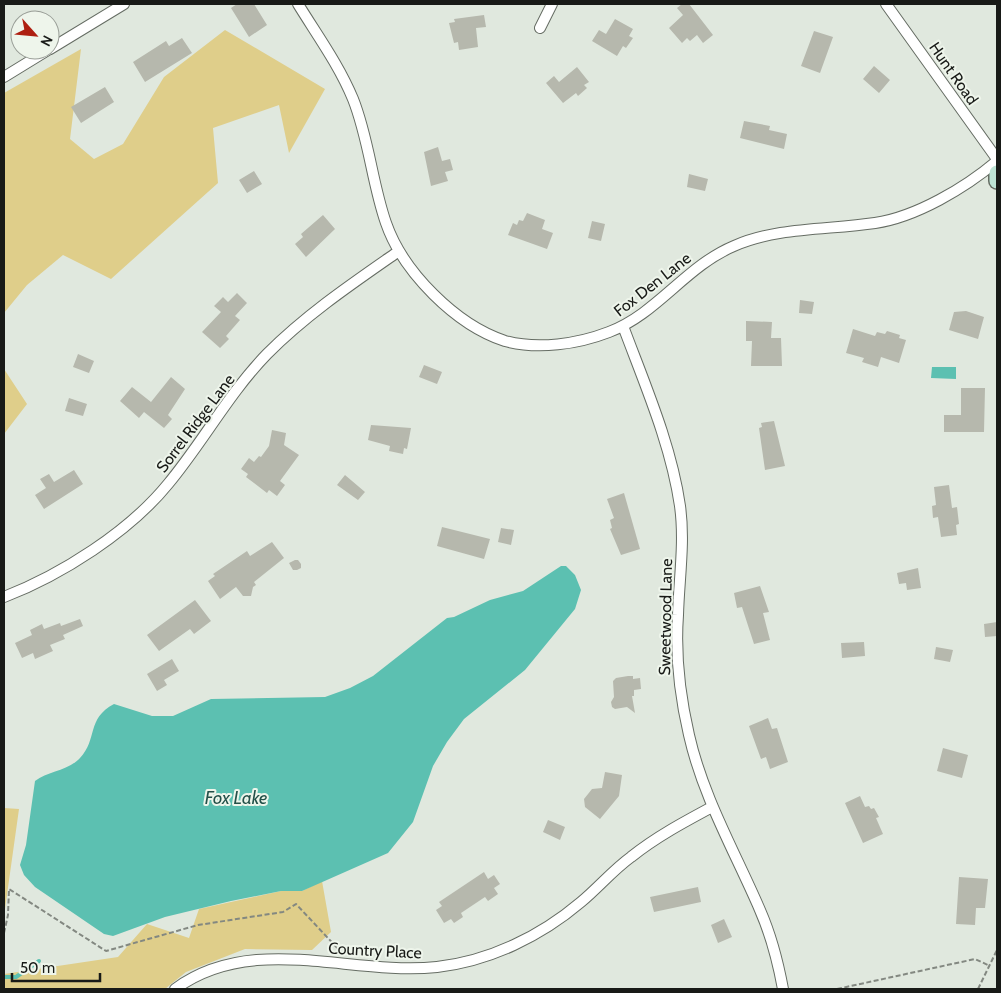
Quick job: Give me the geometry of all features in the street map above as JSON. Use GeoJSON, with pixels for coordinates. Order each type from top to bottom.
{"type":"FeatureCollection","features":[{"type":"Feature","properties":{"kind":"main road"},"geometry":{"type":"LineString","coordinates":[[997,173],[997,182]]}},
{"type":"Feature","properties":{"kind":"street"},"geometry":{"type":"LineString","coordinates":[[60,43],[124,4]]}},
{"type":"Feature","properties":{"kind":"street","name":"Fox Den Lane"},"geometry":{"type":"LineString","coordinates":[[298,4],[335,63],[352,97],[360,117],[386,223],[399,251],[411,269],[447,306],[466,320],[507,341],[528,345],[572,342],[623,326],[638,317],[700,265],[734,245],[780,234],[889,220],[943,198],[968,183],[997,160]]}},
{"type":"Feature","properties":{"kind":"street"},"geometry":{"type":"LineString","coordinates":[[540,28],[552,4]]}},
{"type":"Feature","properties":{"kind":"street","name":"Hunt Road"},"geometry":{"type":"LineString","coordinates":[[886,4],[997,160]]}},
{"type":"Feature","properties":{"kind":"street"},"geometry":{"type":"LineString","coordinates":[[4,77],[32,60]]}},
{"type":"Feature","properties":{"kind":"street","name":"Sorrel Ridge Lane"},"geometry":{"type":"LineString","coordinates":[[4,597],[51,575],[79,558],[119,530],[143,509],[167,486],[235,392],[268,354],[332,298],[399,251]]}},
{"type":"Feature","properties":{"kind":"street","name":"Sweetwood Lane"},"geometry":{"type":"LineString","coordinates":[[623,326],[661,427],[678,497],[682,535],[678,617],[679,684],[691,743],[712,807],[760,910],[771,939],[783,989]]}},
{"type":"Feature","properties":{"kind":"street","name":"Country Place"},"geometry":{"type":"LineString","coordinates":[[175,989],[206,971],[248,960],[292,959],[354,966],[412,969],[440,967],[493,954],[518,943],[566,914],[646,846],[678,824],[712,807]]}},
{"type":"Feature","properties":{"kind":"path"},"geometry":{"type":"LineString","coordinates":[[4,933],[8,915],[9,889],[106,951],[198,925],[283,912],[296,904],[354,966]]}},
{"type":"Feature","properties":{"kind":"path"},"geometry":{"type":"LineString","coordinates":[[978,989],[997,950]]}},
{"type":"Feature","properties":{"kind":"path"},"geometry":{"type":"LineString","coordinates":[[836,989],[975,959],[990,966]]}},
{"type":"Feature","properties":{"kind":"shaded area"},"geometry":{"type":"Polygon","coordinates":[[[225,30],[325,89],[289,153],[279,105],[213,128],[218,183],[111,279],[63,255],[27,285],[4,313],[4,93],[81,49],[70,139],[94,159],[123,144],[164,77],[225,30]]]}},
{"type":"Feature","properties":{"kind":"shaded area"},"geometry":{"type":"Polygon","coordinates":[[[4,369],[27,404],[4,434],[4,369]]]}},
{"type":"Feature","properties":{"kind":"shaded area"},"geometry":{"type":"Polygon","coordinates":[[[4,808],[19,809],[4,916],[4,808]]]}},
{"type":"Feature","properties":{"kind":"shaded area"},"geometry":{"type":"Polygon","coordinates":[[[322,881],[331,932],[312,950],[245,949],[186,972],[165,989],[4,989],[4,974],[118,957],[147,924],[189,938],[199,909],[281,891],[302,891],[322,881]]]}},
{"type":"Feature","properties":{"kind":"water"},"geometry":{"type":"Polygon","coordinates":[[[932,367],[956,367],[956,379],[931,378],[932,367]]]}},
{"type":"Feature","properties":{"kind":"water","name":"Fox Lake"},"geometry":{"type":"Polygon","coordinates":[[[561,566],[566,566],[575,575],[581,590],[575,609],[525,670],[464,719],[447,742],[433,766],[413,822],[388,853],[302,891],[281,891],[231,901],[165,917],[113,936],[104,934],[35,887],[24,875],[20,865],[26,845],[35,781],[70,766],[80,758],[89,744],[99,716],[114,704],[152,716],[173,716],[211,699],[325,697],[350,688],[373,676],[447,618],[454,617],[490,600],[523,591],[561,566]]]}},
{"type":"Feature","properties":{"kind":"building"},"geometry":{"type":"Polygon","coordinates":[[[237,4],[254,4],[267,25],[249,37],[231,8],[237,4]]]}},
{"type":"Feature","properties":{"kind":"building"},"geometry":{"type":"Polygon","coordinates":[[[682,4],[689,4],[713,35],[703,43],[697,35],[690,41],[687,38],[682,43],[669,28],[683,15],[677,8],[682,4]]]}},
{"type":"Feature","properties":{"kind":"building"},"geometry":{"type":"Polygon","coordinates":[[[484,15],[486,27],[476,28],[478,47],[459,50],[458,42],[454,43],[449,23],[455,22],[454,19],[484,15]]]}},
{"type":"Feature","properties":{"kind":"building"},"geometry":{"type":"Polygon","coordinates":[[[615,19],[633,29],[629,36],[633,38],[626,48],[623,46],[617,56],[592,41],[599,30],[606,34],[615,19]]]}},
{"type":"Feature","properties":{"kind":"building"},"geometry":{"type":"Polygon","coordinates":[[[814,31],[833,37],[820,73],[801,66],[814,31]]]}},
{"type":"Feature","properties":{"kind":"building"},"geometry":{"type":"Polygon","coordinates":[[[182,38],[192,53],[145,82],[133,62],[166,41],[169,46],[182,38]]]}},
{"type":"Feature","properties":{"kind":"building"},"geometry":{"type":"Polygon","coordinates":[[[874,66],[890,80],[879,93],[863,79],[874,66]]]}},
{"type":"Feature","properties":{"kind":"building"},"geometry":{"type":"Polygon","coordinates":[[[577,67],[589,82],[584,85],[587,88],[578,96],[576,93],[563,103],[546,83],[554,76],[559,82],[577,67]]]}},
{"type":"Feature","properties":{"kind":"building"},"geometry":{"type":"Polygon","coordinates":[[[105,87],[114,102],[81,123],[71,107],[105,87]]]}},
{"type":"Feature","properties":{"kind":"building"},"geometry":{"type":"Polygon","coordinates":[[[744,121],[770,126],[769,130],[787,134],[784,149],[740,138],[744,121]]]}},
{"type":"Feature","properties":{"kind":"building"},"geometry":{"type":"Polygon","coordinates":[[[438,147],[442,161],[450,159],[453,170],[445,172],[448,181],[431,186],[424,152],[438,147]]]}},
{"type":"Feature","properties":{"kind":"building"},"geometry":{"type":"Polygon","coordinates":[[[254,171],[262,184],[247,193],[239,180],[254,171]]]}},
{"type":"Feature","properties":{"kind":"building"},"geometry":{"type":"Polygon","coordinates":[[[689,174],[708,179],[705,191],[687,187],[689,174]]]}},
{"type":"Feature","properties":{"kind":"building"},"geometry":{"type":"Polygon","coordinates":[[[527,213],[545,220],[542,229],[553,233],[547,249],[508,235],[513,223],[517,225],[519,220],[523,221],[527,213]]]}},
{"type":"Feature","properties":{"kind":"building"},"geometry":{"type":"Polygon","coordinates":[[[323,215],[335,229],[306,257],[295,244],[303,237],[301,234],[323,215]]]}},
{"type":"Feature","properties":{"kind":"building"},"geometry":{"type":"Polygon","coordinates":[[[592,221],[605,224],[601,241],[588,238],[592,221]]]}},
{"type":"Feature","properties":{"kind":"building"},"geometry":{"type":"Polygon","coordinates":[[[237,293],[247,303],[235,316],[240,320],[226,336],[229,339],[220,348],[202,332],[221,312],[214,306],[223,297],[228,302],[237,293]]]}},
{"type":"Feature","properties":{"kind":"building"},"geometry":{"type":"Polygon","coordinates":[[[800,300],[814,302],[812,314],[799,313],[800,300]]]}},
{"type":"Feature","properties":{"kind":"building"},"geometry":{"type":"Polygon","coordinates":[[[966,311],[984,317],[978,339],[949,330],[954,312],[966,311]]]}},
{"type":"Feature","properties":{"kind":"building"},"geometry":{"type":"Polygon","coordinates":[[[746,321],[772,322],[771,338],[781,338],[782,366],[751,366],[752,341],[746,341],[746,321]]]}},
{"type":"Feature","properties":{"kind":"building"},"geometry":{"type":"Polygon","coordinates":[[[853,329],[875,336],[877,332],[885,334],[887,331],[900,335],[899,338],[906,340],[899,363],[881,357],[878,367],[862,362],[864,358],[846,353],[853,329]]]}},
{"type":"Feature","properties":{"kind":"building"},"geometry":{"type":"Polygon","coordinates":[[[78,354],[94,361],[89,373],[73,367],[78,354]]]}},
{"type":"Feature","properties":{"kind":"building"},"geometry":{"type":"Polygon","coordinates":[[[424,365],[442,372],[437,384],[419,377],[424,365]]]}},
{"type":"Feature","properties":{"kind":"building"},"geometry":{"type":"Polygon","coordinates":[[[171,377],[185,389],[168,415],[172,419],[164,428],[144,412],[139,418],[120,401],[132,387],[151,402],[171,377]]]}},
{"type":"Feature","properties":{"kind":"building"},"geometry":{"type":"Polygon","coordinates":[[[961,388],[985,388],[984,432],[944,432],[944,415],[961,415],[961,388]]]}},
{"type":"Feature","properties":{"kind":"building"},"geometry":{"type":"Polygon","coordinates":[[[69,398],[87,404],[83,416],[65,411],[69,398]]]}},
{"type":"Feature","properties":{"kind":"building"},"geometry":{"type":"Polygon","coordinates":[[[774,421],[785,466],[765,470],[759,428],[762,427],[761,423],[774,421]]]}},
{"type":"Feature","properties":{"kind":"building"},"geometry":{"type":"Polygon","coordinates":[[[371,425],[411,428],[407,449],[404,448],[403,454],[389,451],[390,446],[368,440],[371,425]]]}},
{"type":"Feature","properties":{"kind":"building"},"geometry":{"type":"Polygon","coordinates":[[[272,430],[286,433],[284,445],[299,455],[280,481],[285,485],[277,496],[269,490],[267,493],[246,477],[248,474],[241,469],[249,458],[254,462],[259,456],[261,457],[269,446],[272,430]]]}},
{"type":"Feature","properties":{"kind":"building"},"geometry":{"type":"Polygon","coordinates":[[[74,470],[83,484],[44,509],[35,495],[46,488],[40,479],[49,474],[54,482],[74,470]]]}},
{"type":"Feature","properties":{"kind":"building"},"geometry":{"type":"Polygon","coordinates":[[[345,475],[365,492],[358,500],[337,485],[345,475]]]}},
{"type":"Feature","properties":{"kind":"building"},"geometry":{"type":"Polygon","coordinates":[[[949,485],[952,508],[957,507],[959,524],[956,525],[957,535],[941,537],[938,517],[933,518],[932,506],[936,505],[934,487],[949,485]]]}},
{"type":"Feature","properties":{"kind":"building"},"geometry":{"type":"Polygon","coordinates":[[[624,493],[640,549],[621,555],[610,529],[612,528],[610,520],[614,518],[607,499],[624,493]]]}},
{"type":"Feature","properties":{"kind":"building"},"geometry":{"type":"Polygon","coordinates":[[[442,527],[490,539],[484,559],[437,546],[442,527]]]}},
{"type":"Feature","properties":{"kind":"building"},"geometry":{"type":"Polygon","coordinates":[[[501,528],[514,530],[511,545],[498,542],[501,528]]]}},
{"type":"Feature","properties":{"kind":"building"},"geometry":{"type":"Polygon","coordinates":[[[272,542],[284,558],[254,582],[256,585],[253,587],[251,596],[243,596],[236,587],[220,599],[208,581],[215,576],[213,574],[247,551],[250,556],[272,542]]]}},
{"type":"Feature","properties":{"kind":"building"},"geometry":{"type":"Polygon","coordinates":[[[298,560],[301,564],[301,568],[293,570],[289,563],[298,560]]]}},
{"type":"Feature","properties":{"kind":"building"},"geometry":{"type":"Polygon","coordinates":[[[918,568],[921,588],[907,590],[906,583],[899,584],[897,573],[918,568]]]}},
{"type":"Feature","properties":{"kind":"building"},"geometry":{"type":"Polygon","coordinates":[[[760,586],[769,612],[763,613],[770,640],[754,644],[742,607],[737,608],[734,593],[760,586]]]}},
{"type":"Feature","properties":{"kind":"building"},"geometry":{"type":"Polygon","coordinates":[[[195,600],[211,621],[194,634],[190,629],[159,651],[147,635],[195,600]]]}},
{"type":"Feature","properties":{"kind":"building"},"geometry":{"type":"Polygon","coordinates":[[[80,619],[83,626],[63,635],[65,639],[50,645],[53,651],[35,659],[33,653],[22,658],[15,643],[32,635],[30,630],[42,624],[44,629],[60,623],[61,626],[80,619]]]}},
{"type":"Feature","properties":{"kind":"building"},"geometry":{"type":"Polygon","coordinates":[[[997,622],[997,636],[985,637],[984,624],[997,622]]]}},
{"type":"Feature","properties":{"kind":"building"},"geometry":{"type":"Polygon","coordinates":[[[864,642],[865,656],[842,658],[841,643],[864,642]]]}},
{"type":"Feature","properties":{"kind":"building"},"geometry":{"type":"Polygon","coordinates":[[[936,647],[953,650],[950,662],[934,659],[936,647]]]}},
{"type":"Feature","properties":{"kind":"building"},"geometry":{"type":"Polygon","coordinates":[[[172,659],[179,671],[164,680],[167,685],[157,691],[147,674],[172,659]]]}},
{"type":"Feature","properties":{"kind":"building"},"geometry":{"type":"Polygon","coordinates":[[[633,676],[633,679],[640,678],[641,689],[634,690],[634,696],[632,696],[635,713],[627,707],[615,709],[612,707],[611,702],[614,697],[613,681],[616,678],[633,676]]]}},
{"type":"Feature","properties":{"kind":"building"},"geometry":{"type":"Polygon","coordinates":[[[768,718],[772,729],[777,728],[788,762],[770,769],[766,757],[761,759],[749,726],[768,718]]]}},
{"type":"Feature","properties":{"kind":"building"},"geometry":{"type":"Polygon","coordinates":[[[943,748],[968,755],[962,778],[937,771],[943,748]]]}},
{"type":"Feature","properties":{"kind":"building"},"geometry":{"type":"Polygon","coordinates":[[[605,772],[622,775],[619,796],[600,819],[585,807],[584,799],[592,789],[602,788],[605,772]]]}},
{"type":"Feature","properties":{"kind":"building"},"geometry":{"type":"Polygon","coordinates":[[[860,796],[865,807],[874,808],[879,817],[876,818],[883,834],[863,843],[845,803],[860,796]]]}},
{"type":"Feature","properties":{"kind":"building"},"geometry":{"type":"Polygon","coordinates":[[[548,820],[565,827],[560,840],[543,832],[548,820]]]}},
{"type":"Feature","properties":{"kind":"building"},"geometry":{"type":"Polygon","coordinates":[[[484,872],[488,879],[494,875],[500,884],[494,888],[498,894],[488,901],[485,897],[461,913],[463,917],[454,923],[451,919],[444,923],[436,910],[442,906],[439,902],[484,872]]]}},
{"type":"Feature","properties":{"kind":"building"},"geometry":{"type":"Polygon","coordinates":[[[959,877],[988,879],[985,908],[976,908],[975,925],[956,924],[959,877]]]}},
{"type":"Feature","properties":{"kind":"building"},"geometry":{"type":"Polygon","coordinates":[[[698,887],[701,902],[654,912],[650,897],[698,887]]]}},
{"type":"Feature","properties":{"kind":"building"},"geometry":{"type":"Polygon","coordinates":[[[724,919],[732,937],[718,943],[711,925],[724,919]]]}},
{"type":"Feature","properties":{"kind":"waterway"},"geometry":{"type":"LineString","coordinates":[[4,977],[16,977],[39,961]]}}]}
